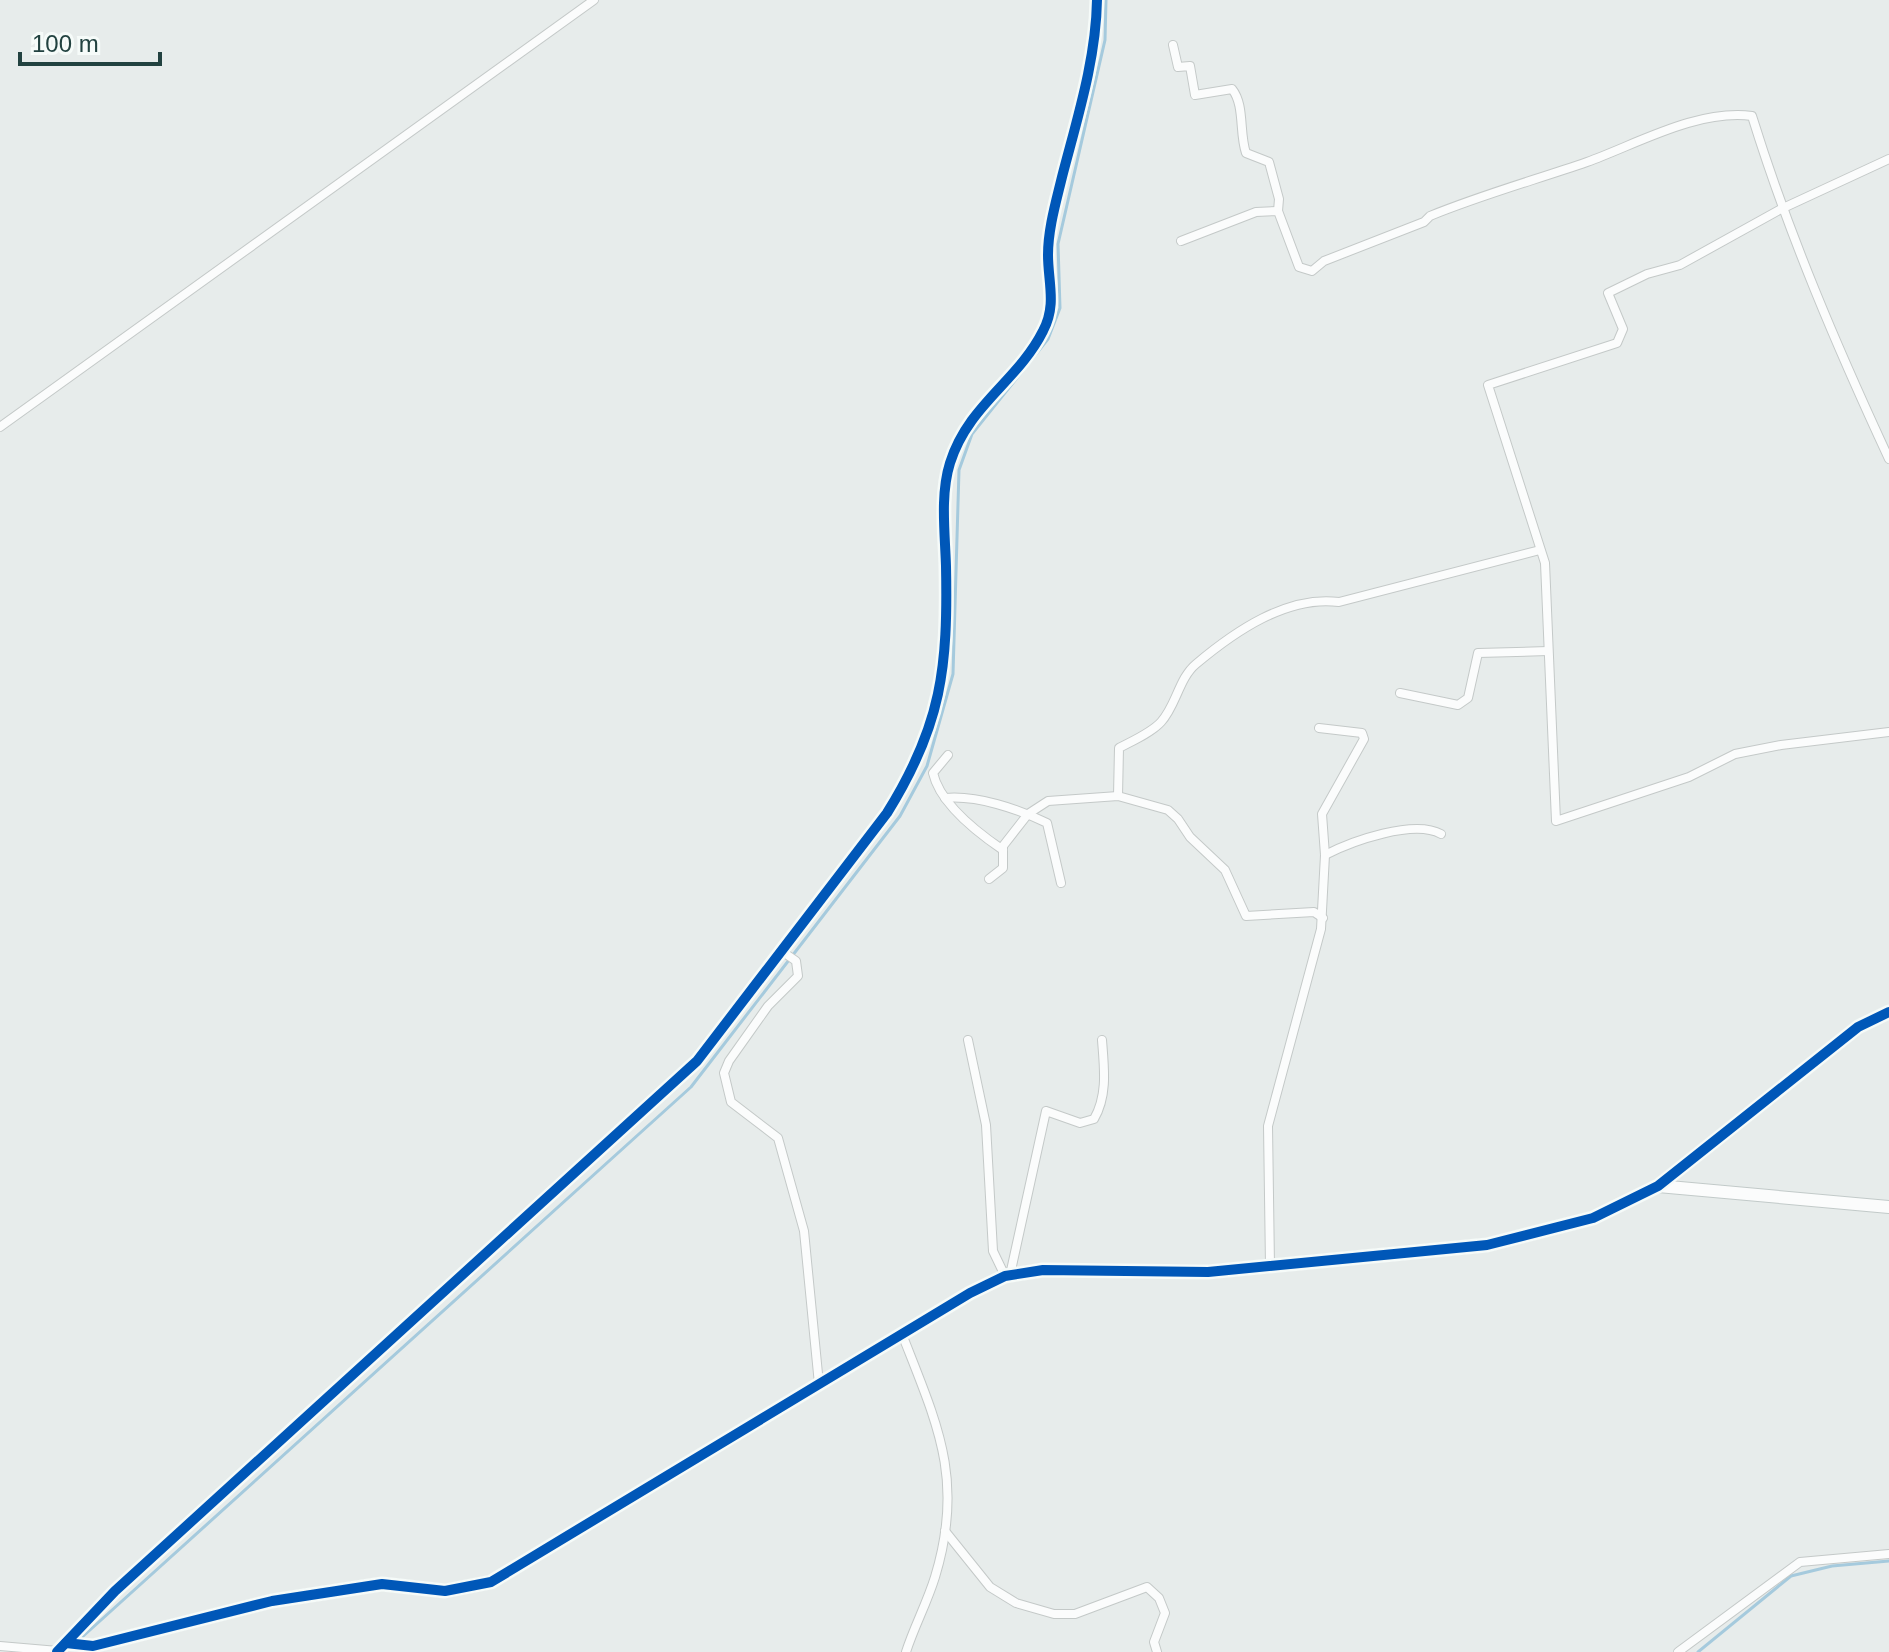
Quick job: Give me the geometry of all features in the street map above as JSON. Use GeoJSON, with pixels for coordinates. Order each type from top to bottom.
{"type":"FeatureCollection","features":[{"type":"Feature","properties":{"kind":"street"},"geometry":{"type":"LineString","coordinates":[[0,427],[594,0]]}},
{"type":"Feature","properties":{"kind":"street"},"geometry":{"type":"LineString","coordinates":[[60,1649],[115,1591],[697,1061],[785,953],[887,813],[909,777],[928,735],[941,691],[948,640],[944,503],[948,466],[974,413],[1035,345],[1051,313],[1053,287],[1048,255],[1052,218],[1096,39],[1097,0]]}},
{"type":"Feature","properties":{"kind":"street"},"geometry":{"type":"LineString","coordinates":[[1173,45],[1178,67],[1190,66],[1195,95],[1232,89],[1239,98],[1239,132],[1246,153],[1269,162],[1279,199],[1278,211],[1299,267],[1312,271],[1324,261],[1457,205],[1622,146],[1691,124],[1737,114],[1752,116],[1781,209],[1826,322],[1889,459]]}},
{"type":"Feature","properties":{"kind":"street"},"geometry":{"type":"LineString","coordinates":[[1889,159],[1781,209],[1680,265],[1647,274],[1608,293],[1623,329],[1617,343],[1488,385],[1545,563],[1556,821],[1689,777],[1735,754],[1781,745],[1889,732]]}},
{"type":"Feature","properties":{"kind":"street"},"geometry":{"type":"LineString","coordinates":[[1181,241],[1256,212],[1278,211]]}},
{"type":"Feature","properties":{"kind":"street"},"geometry":{"type":"LineString","coordinates":[[1118,796],[1119,748],[1161,723],[1194,665],[1236,633],[1266,616],[1319,600],[1339,602],[1540,550]]}},
{"type":"Feature","properties":{"kind":"street"},"geometry":{"type":"LineString","coordinates":[[1400,693],[1458,705],[1468,698],[1478,653],[1548,651]]}},
{"type":"Feature","properties":{"kind":"street"},"geometry":{"type":"LineString","coordinates":[[1270,1266],[1268,1126],[1323,918],[1325,855],[1322,814],[1364,739],[1362,733],[1319,728]]}},
{"type":"Feature","properties":{"kind":"street"},"geometry":{"type":"LineString","coordinates":[[948,755],[933,773],[936,786],[945,798],[1003,850]]}},
{"type":"Feature","properties":{"kind":"street"},"geometry":{"type":"LineString","coordinates":[[945,798],[960,796],[1028,814],[1047,823],[1061,883]]}},
{"type":"Feature","properties":{"kind":"street"},"geometry":{"type":"LineString","coordinates":[[989,879],[1003,868],[1003,850],[1028,814],[1048,801],[1118,796],[1168,810],[1178,819],[1190,837],[1225,870],[1246,916],[1314,912],[1323,918]]}},
{"type":"Feature","properties":{"kind":"street"},"geometry":{"type":"LineString","coordinates":[[1325,855],[1351,842],[1416,828],[1432,829],[1441,834]]}},
{"type":"Feature","properties":{"kind":"street"},"geometry":{"type":"LineString","coordinates":[[785,953],[796,961],[798,976],[768,1006],[729,1061],[724,1073],[731,1102],[778,1138],[804,1231],[819,1384]]}},
{"type":"Feature","properties":{"kind":"street"},"geometry":{"type":"LineString","coordinates":[[0,1646],[60,1649],[93,1646],[272,1601],[382,1584],[445,1591],[491,1582],[902,1334],[1008,1276],[1043,1270],[1208,1272],[1487,1245],[1593,1218],[1658,1186],[1858,1027],[1889,1012]]}},
{"type":"Feature","properties":{"kind":"street"},"geometry":{"type":"LineString","coordinates":[[968,1040],[986,1125],[993,1251],[1008,1276]]}},
{"type":"Feature","properties":{"kind":"street"},"geometry":{"type":"LineString","coordinates":[[1008,1276],[1046,1111],[1080,1123],[1094,1119],[1101,1107],[1104,1083],[1102,1040]]}},
{"type":"Feature","properties":{"kind":"street"},"geometry":{"type":"LineString","coordinates":[[1658,1186],[1889,1207]]}},
{"type":"Feature","properties":{"kind":"street"},"geometry":{"type":"LineString","coordinates":[[902,1334],[938,1424],[948,1463],[945,1531],[935,1578],[906,1652]]}},
{"type":"Feature","properties":{"kind":"street"},"geometry":{"type":"LineString","coordinates":[[945,1531],[990,1587],[1016,1603],[1054,1614],[1075,1614],[1147,1587],[1159,1598],[1165,1613],[1154,1642],[1157,1652]]}},
{"type":"Feature","properties":{"kind":"street"},"geometry":{"type":"LineString","coordinates":[[1678,1652],[1800,1562],[1889,1554]]}},
{"type":"Feature","properties":{"kind":"waterway"},"geometry":{"type":"LineString","coordinates":[[80,1639],[691,1087],[900,816],[927,766],[953,674],[959,470],[972,434],[1048,339],[1060,308],[1058,244],[1105,40],[1106,0]]}},
{"type":"Feature","properties":{"kind":"waterway"},"geometry":{"type":"LineString","coordinates":[[1698,1652],[1791,1576],[1832,1566],[1889,1561]]}},
{"type":"Feature","properties":{"kind":"cycle path"},"geometry":{"type":"LineString","coordinates":[[57,1652],[115,1591],[697,1061],[887,813],[920,751],[938,694],[945,635],[944,501],[950,463],[969,425],[1033,349],[1050,312],[1049,235],[1089,67],[1097,0]]}},
{"type":"Feature","properties":{"kind":"cycle path"},"geometry":{"type":"LineString","coordinates":[[66,1643],[93,1646],[272,1601],[382,1584],[445,1591],[491,1582],[970,1293],[1005,1276],[1043,1270],[1208,1272],[1487,1245],[1593,1218],[1658,1186],[1858,1027],[1889,1012]]}}]}
